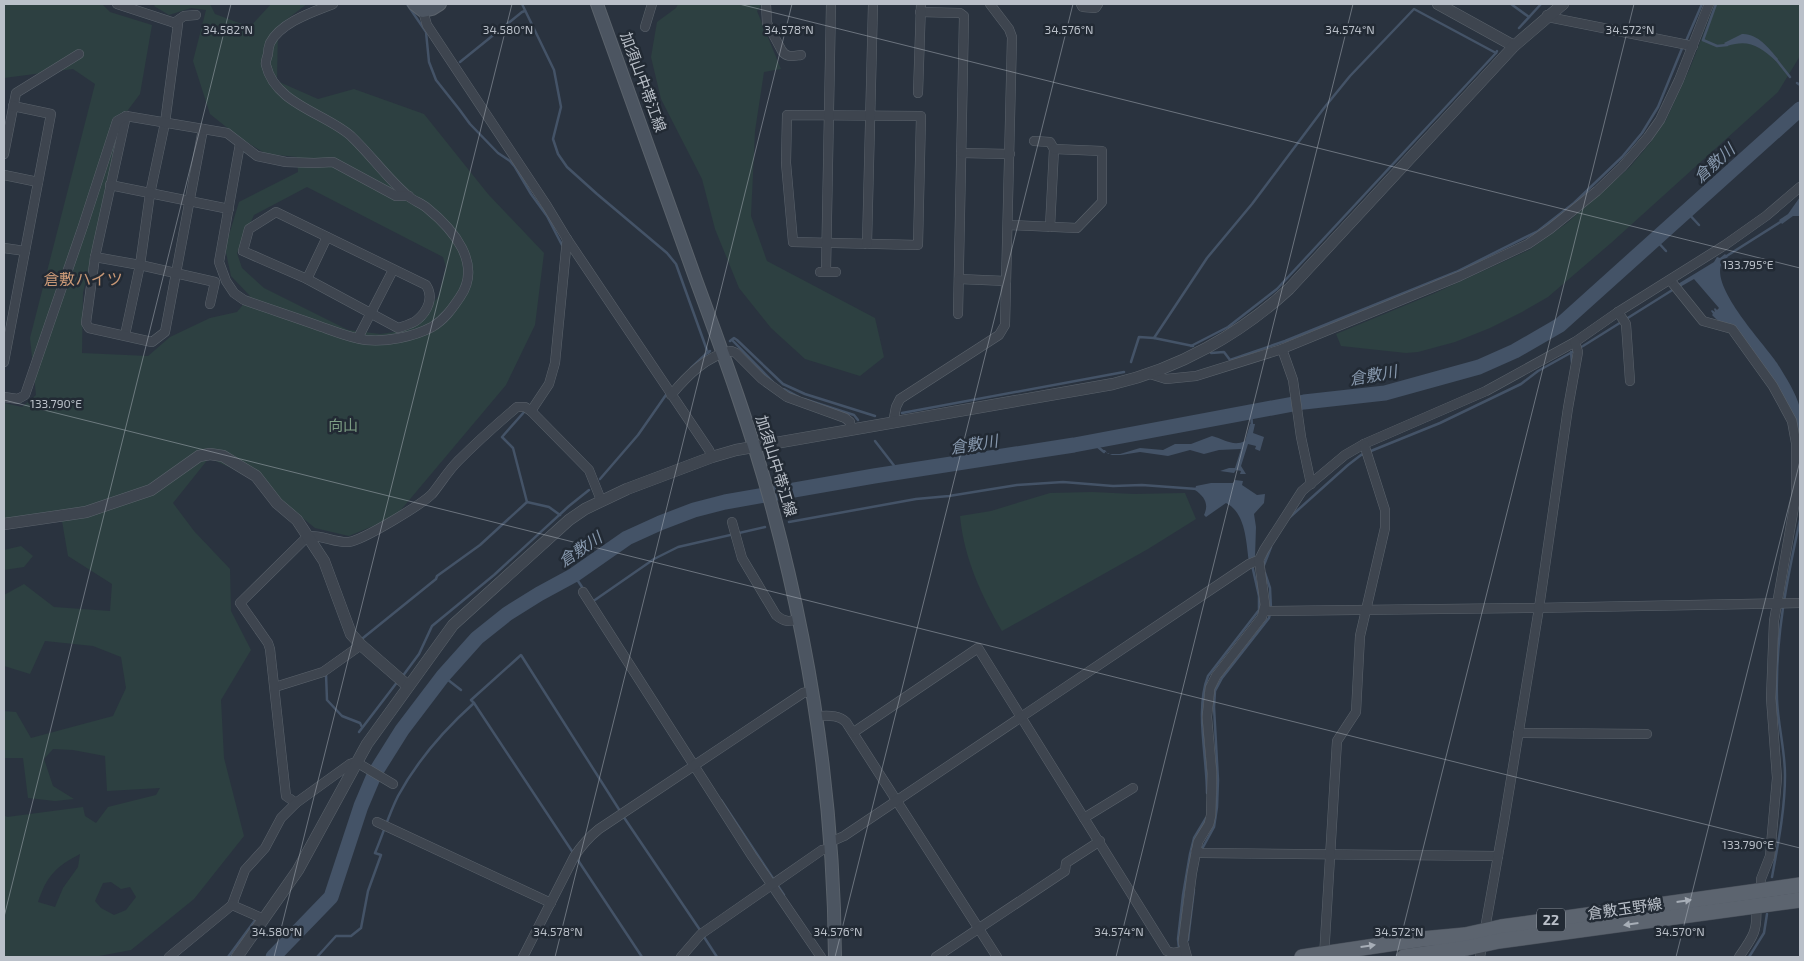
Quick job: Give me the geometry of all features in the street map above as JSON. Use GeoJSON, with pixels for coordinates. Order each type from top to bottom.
{"type":"FeatureCollection","features":[{"type":"Feature","properties":{"kind":"main road"},"geometry":{"type":"LineString","coordinates":[[418,7],[432,9],[440,4]]}},
{"type":"Feature","properties":{"kind":"main road","name":"加須山中帯江線"},"geometry":{"type":"LineString","coordinates":[[597,4],[723,352],[755,447],[773,511],[799,619],[816,716],[830,844],[835,957]]}},
{"type":"Feature","properties":{"kind":"main road","name":"倉敷玉野線"},"geometry":{"type":"LineString","coordinates":[[1404,957],[1482,944],[1761,890],[1800,885]]}},
{"type":"Feature","properties":{"kind":"main road","name":"倉敷玉野線"},"geometry":{"type":"LineString","coordinates":[[1302,957],[1422,939],[1465,935],[1482,944],[1800,900]]}},
{"type":"Feature","properties":{"kind":"street"},"geometry":{"type":"LineString","coordinates":[[117,4],[178,24],[165,123],[150,194],[140,265],[125,335]]}},
{"type":"Feature","properties":{"kind":"street"},"geometry":{"type":"LineString","coordinates":[[219,262],[226,281],[234,293],[244,300],[358,338],[379,340],[414,334],[428,329],[447,315],[464,290],[468,279],[469,267],[465,253],[457,239],[446,226],[426,207],[409,196],[350,136],[297,103],[280,90],[272,79],[266,64],[270,43],[281,30],[333,4]]}},
{"type":"Feature","properties":{"kind":"street"},"geometry":{"type":"LineString","coordinates":[[645,27],[652,4]]}},
{"type":"Feature","properties":{"kind":"street"},"geometry":{"type":"LineString","coordinates":[[766,4],[767,24],[782,51],[785,55],[789,56],[801,55]]}},
{"type":"Feature","properties":{"kind":"street"},"geometry":{"type":"LineString","coordinates":[[827,272],[831,4]]}},
{"type":"Feature","properties":{"kind":"street"},"geometry":{"type":"LineString","coordinates":[[867,244],[873,4]]}},
{"type":"Feature","properties":{"kind":"street"},"geometry":{"type":"LineString","coordinates":[[893,423],[896,407],[900,399],[1003,330],[1006,325],[1012,37],[1009,29],[990,4]]}},
{"type":"Feature","properties":{"kind":"street"},"geometry":{"type":"LineString","coordinates":[[1082,4],[1091,8],[1097,4]]}},
{"type":"Feature","properties":{"kind":"street"},"geometry":{"type":"LineString","coordinates":[[1438,4],[1514,46]]}},
{"type":"Feature","properties":{"kind":"street"},"geometry":{"type":"LineString","coordinates":[[237,957],[298,870],[359,764],[402,681],[453,625],[569,520],[601,500],[712,457],[755,447],[1113,384],[1150,374],[1226,338],[1271,306],[1289,289],[1514,46],[1547,15],[1563,4]]}},
{"type":"Feature","properties":{"kind":"street"},"geometry":{"type":"LineString","coordinates":[[1150,374],[1166,379],[1196,376],[1282,349],[1460,276],[1528,244],[1550,229],[1597,191],[1622,167],[1648,137],[1666,108],[1688,44],[1709,4]]}},
{"type":"Feature","properties":{"kind":"street"},"geometry":{"type":"LineString","coordinates":[[418,7],[427,25],[712,457]]}},
{"type":"Feature","properties":{"kind":"street"},"geometry":{"type":"LineString","coordinates":[[918,93],[920,8],[960,13],[964,16],[958,314]]}},
{"type":"Feature","properties":{"kind":"street"},"geometry":{"type":"LineString","coordinates":[[174,23],[184,16],[196,15]]}},
{"type":"Feature","properties":{"kind":"street"},"geometry":{"type":"LineString","coordinates":[[1547,15],[1554,18],[1688,44]]}},
{"type":"Feature","properties":{"kind":"street"},"geometry":{"type":"LineString","coordinates":[[4,154],[16,94],[79,54]]}},
{"type":"Feature","properties":{"kind":"street"},"geometry":{"type":"LineString","coordinates":[[4,362],[8,321],[25,251],[51,114],[13,106]]}},
{"type":"Feature","properties":{"kind":"street"},"geometry":{"type":"LineString","coordinates":[[787,115],[828,115],[920,116],[918,245],[793,242],[786,164],[787,115]]}},
{"type":"Feature","properties":{"kind":"street"},"geometry":{"type":"LineString","coordinates":[[4,397],[18,399],[25,395],[117,121],[126,116],[227,133],[257,156],[286,162],[332,162],[396,196],[409,196]]}},
{"type":"Feature","properties":{"kind":"street"},"geometry":{"type":"LineString","coordinates":[[126,116],[95,257],[86,323],[88,328],[152,342],[165,332],[203,129]]}},
{"type":"Feature","properties":{"kind":"street"},"geometry":{"type":"LineString","coordinates":[[1034,141],[1050,142],[1054,149],[1050,227]]}},
{"type":"Feature","properties":{"kind":"street"},"geometry":{"type":"LineString","coordinates":[[210,304],[240,144]]}},
{"type":"Feature","properties":{"kind":"street"},"geometry":{"type":"LineString","coordinates":[[1008,225],[1076,228],[1102,202],[1102,151],[1054,149]]}},
{"type":"Feature","properties":{"kind":"street"},"geometry":{"type":"LineString","coordinates":[[961,153],[1010,154]]}},
{"type":"Feature","properties":{"kind":"street"},"geometry":{"type":"LineString","coordinates":[[4,175],[38,182]]}},
{"type":"Feature","properties":{"kind":"street"},"geometry":{"type":"LineString","coordinates":[[110,185],[229,209]]}},
{"type":"Feature","properties":{"kind":"street"},"geometry":{"type":"LineString","coordinates":[[681,957],[700,934],[835,840],[897,801],[1021,716],[1254,562],[1302,491],[1345,455],[1366,449],[1577,347],[1674,285],[1759,221],[1800,187]]}},
{"type":"Feature","properties":{"kind":"street"},"geometry":{"type":"LineString","coordinates":[[276,212],[327,236],[426,285],[430,291],[428,306],[416,320],[398,328],[307,279],[243,250],[249,229],[276,212]]}},
{"type":"Feature","properties":{"kind":"street"},"geometry":{"type":"LineString","coordinates":[[307,279],[327,236]]}},
{"type":"Feature","properties":{"kind":"street"},"geometry":{"type":"LineString","coordinates":[[531,411],[547,388],[555,363],[567,239]]}},
{"type":"Feature","properties":{"kind":"street"},"geometry":{"type":"LineString","coordinates":[[4,248],[25,251]]}},
{"type":"Feature","properties":{"kind":"street"},"geometry":{"type":"LineString","coordinates":[[95,257],[215,282]]}},
{"type":"Feature","properties":{"kind":"street"},"geometry":{"type":"LineString","coordinates":[[358,338],[393,270]]}},
{"type":"Feature","properties":{"kind":"street"},"geometry":{"type":"LineString","coordinates":[[959,279],[1006,281]]}},
{"type":"Feature","properties":{"kind":"street"},"geometry":{"type":"LineString","coordinates":[[1674,285],[1703,322],[1732,329],[1773,386],[1792,421],[1796,443],[1796,496],[1774,621],[1771,698],[1777,778],[1770,856],[1761,879],[1761,890]]}},
{"type":"Feature","properties":{"kind":"street"},"geometry":{"type":"LineString","coordinates":[[1622,318],[1630,381]]}},
{"type":"Feature","properties":{"kind":"street"},"geometry":{"type":"LineString","coordinates":[[1482,944],[1518,733],[1577,347]]}},
{"type":"Feature","properties":{"kind":"street"},"geometry":{"type":"LineString","coordinates":[[1282,349],[1293,380],[1300,430],[1311,484]]}},
{"type":"Feature","properties":{"kind":"street"},"geometry":{"type":"LineString","coordinates":[[669,392],[711,358],[723,352],[731,351],[736,353],[762,378],[786,397],[845,418],[850,422],[851,430]]}},
{"type":"Feature","properties":{"kind":"street"},"geometry":{"type":"LineString","coordinates":[[296,804],[286,796],[270,649],[240,603],[308,536],[317,535],[340,542],[352,542],[418,505],[431,495],[457,462],[485,434],[517,406],[526,407],[531,411],[589,470],[601,500]]}},
{"type":"Feature","properties":{"kind":"street"},"geometry":{"type":"LineString","coordinates":[[1324,955],[1337,741],[1356,712],[1360,636],[1385,528],[1385,510],[1366,449]]}},
{"type":"Feature","properties":{"kind":"street"},"geometry":{"type":"LineString","coordinates":[[4,524],[86,512],[151,490],[199,456],[210,454],[222,456],[256,476],[277,503],[297,520],[324,561],[349,629],[361,645],[402,681]]}},
{"type":"Feature","properties":{"kind":"street"},"geometry":{"type":"LineString","coordinates":[[734,530],[742,558],[776,615],[782,620],[799,619]]}},
{"type":"Feature","properties":{"kind":"street"},"geometry":{"type":"LineString","coordinates":[[1254,562],[1269,611]]}},
{"type":"Feature","properties":{"kind":"street"},"geometry":{"type":"LineString","coordinates":[[583,592],[697,764],[752,856],[775,883],[821,957]]}},
{"type":"Feature","properties":{"kind":"street"},"geometry":{"type":"LineString","coordinates":[[854,732],[978,648],[1167,951],[1169,953],[1182,953],[1184,930],[1199,852],[1198,842],[1209,824],[1211,815],[1212,773],[1208,717],[1210,688],[1216,676],[1269,611],[1366,611],[1800,602]]}},
{"type":"Feature","properties":{"kind":"street"},"geometry":{"type":"LineString","coordinates":[[275,687],[323,672],[361,645]]}},
{"type":"Feature","properties":{"kind":"street"},"geometry":{"type":"LineString","coordinates":[[523,957],[575,855],[591,836],[803,692],[812,691]]}},
{"type":"Feature","properties":{"kind":"street"},"geometry":{"type":"LineString","coordinates":[[816,716],[839,717],[854,732],[998,957]]}},
{"type":"Feature","properties":{"kind":"street"},"geometry":{"type":"LineString","coordinates":[[1518,733],[1647,734]]}},
{"type":"Feature","properties":{"kind":"street"},"geometry":{"type":"LineString","coordinates":[[169,957],[232,905],[245,870],[265,848],[281,818],[296,804],[350,764],[359,764],[392,783]]}},
{"type":"Feature","properties":{"kind":"street"},"geometry":{"type":"LineString","coordinates":[[1084,818],[1133,788]]}},
{"type":"Feature","properties":{"kind":"street"},"geometry":{"type":"LineString","coordinates":[[383,824],[551,903]]}},
{"type":"Feature","properties":{"kind":"street"},"geometry":{"type":"LineString","coordinates":[[936,957],[1065,871],[1066,863],[1100,841]]}},
{"type":"Feature","properties":{"kind":"street"},"geometry":{"type":"LineString","coordinates":[[1199,852],[1496,856]]}},
{"type":"Feature","properties":{"kind":"street"},"geometry":{"type":"LineString","coordinates":[[232,905],[264,919]]}},
{"type":"Feature","properties":{"kind":"street"},"geometry":{"type":"LineString","coordinates":[[1740,957],[1753,936],[1757,925],[1756,906]]}},
{"type":"Feature","properties":{"kind":"green space","name":"向山"},"geometry":{"type":"Polygon","coordinates":[[[4,4],[102,4],[110,12],[152,25],[140,94],[128,110],[121,126],[83,293],[82,353],[148,356],[170,337],[210,318],[237,312],[250,296],[231,276],[225,248],[239,202],[298,172],[297,157],[266,154],[240,138],[210,114],[193,61],[206,10],[191,8],[169,15],[154,6],[156,4],[210,4],[215,14],[250,27],[271,4],[307,4],[278,26],[277,81],[318,99],[354,89],[424,114],[488,194],[544,253],[535,325],[506,385],[395,517],[349,536],[315,528],[253,478],[209,458],[173,503],[194,531],[230,569],[231,611],[251,650],[221,700],[224,758],[244,836],[194,899],[131,950],[94,957],[4,957],[4,815],[7,817],[83,807],[85,816],[96,823],[108,807],[156,795],[160,788],[107,791],[105,756],[73,750],[53,749],[44,759],[53,786],[74,799],[55,801],[28,798],[23,758],[4,758],[4,711],[16,712],[31,738],[113,716],[126,688],[121,657],[93,646],[45,641],[30,674],[4,666],[4,595],[24,584],[54,607],[110,611],[112,584],[68,556],[62,521],[4,522],[4,403],[22,407],[36,395],[30,338],[95,84],[73,69],[4,78],[4,4]],[[307,187],[254,215],[237,253],[242,268],[264,288],[348,330],[380,334],[402,331],[421,318],[438,297],[446,267],[443,257],[307,187]],[[80,854],[64,863],[53,873],[45,885],[38,902],[55,907],[63,888],[78,867],[80,854]],[[111,882],[103,883],[95,901],[101,908],[114,915],[126,910],[136,897],[130,887],[121,889],[111,882]]]}},
{"type":"Feature","properties":{"kind":"green space"},"geometry":{"type":"Polygon","coordinates":[[[678,4],[762,4],[757,11],[781,69],[764,72],[755,131],[751,216],[767,261],[875,318],[884,357],[860,376],[805,359],[771,328],[739,288],[715,229],[702,179],[661,99],[651,57],[657,22],[676,8],[678,4]]]}},
{"type":"Feature","properties":{"kind":"green space"},"geometry":{"type":"Polygon","coordinates":[[[1715,4],[1800,4],[1800,56],[1778,92],[1611,243],[1548,297],[1490,328],[1455,342],[1418,352],[1406,353],[1341,346],[1336,334],[1435,293],[1529,250],[1567,223],[1629,168],[1666,120],[1690,68],[1715,4]]]}},
{"type":"Feature","properties":{"kind":"green space"},"geometry":{"type":"Polygon","coordinates":[[[1050,493],[1134,494],[1185,493],[1196,519],[1148,549],[1002,631],[987,604],[975,576],[965,547],[960,516],[991,511],[1050,493]]]}},
{"type":"Feature","properties":{"kind":"green space"},"geometry":{"type":"Polygon","coordinates":[[[21,546],[33,556],[24,567],[4,570],[4,550],[21,546]]]}},
{"type":"Feature","properties":{"kind":"water"},"geometry":{"type":"Polygon","coordinates":[[[1742,34],[1758,39],[1778,59],[1776,61],[1753,45],[1742,43],[1727,46],[1724,43],[1742,34]]]}},
{"type":"Feature","properties":{"kind":"water"},"geometry":{"type":"Polygon","coordinates":[[[1800,197],[1800,216],[1793,216],[1782,224],[1779,220],[1788,214],[1800,197]]]}},
{"type":"Feature","properties":{"kind":"water"},"geometry":{"type":"Polygon","coordinates":[[[1725,254],[1728,257],[1721,266],[1721,279],[1727,294],[1748,326],[1777,363],[1796,396],[1800,408],[1800,431],[1798,431],[1780,395],[1751,348],[1739,335],[1712,315],[1712,310],[1715,312],[1715,308],[1717,310],[1719,308],[1694,279],[1680,287],[1678,284],[1714,262],[1717,257],[1720,258],[1725,254]]]}},
{"type":"Feature","properties":{"kind":"water"},"geometry":{"type":"Polygon","coordinates":[[[1250,424],[1255,424],[1253,433],[1264,437],[1260,451],[1255,449],[1256,446],[1248,444],[1241,466],[1246,474],[1240,474],[1241,471],[1236,470],[1234,473],[1220,471],[1235,468],[1241,449],[1219,450],[1204,454],[1190,450],[1168,456],[1140,452],[1121,455],[1110,454],[1120,454],[1140,448],[1163,450],[1175,444],[1191,444],[1212,436],[1232,443],[1241,443],[1245,441],[1250,424]]]}},
{"type":"Feature","properties":{"kind":"water"},"geometry":{"type":"Polygon","coordinates":[[[1235,480],[1243,481],[1242,485],[1257,495],[1265,494],[1264,503],[1254,514],[1256,527],[1255,557],[1249,562],[1246,537],[1238,514],[1226,503],[1206,517],[1204,515],[1205,501],[1195,490],[1196,486],[1211,483],[1233,483],[1235,480]]]}},
{"type":"Feature","properties":{"kind":"waterway"},"geometry":{"type":"LineString","coordinates":[[407,4],[426,32],[429,62],[436,80],[470,124],[498,153],[515,167],[547,216],[562,245]]}},
{"type":"Feature","properties":{"kind":"waterway"},"geometry":{"type":"LineString","coordinates":[[522,4],[554,70],[561,107],[553,139],[558,154],[567,167],[667,253],[676,264],[708,353],[710,351]]}},
{"type":"Feature","properties":{"kind":"waterway"},"geometry":{"type":"LineString","coordinates":[[1511,4],[1529,17]]}},
{"type":"Feature","properties":{"kind":"waterway"},"geometry":{"type":"LineString","coordinates":[[1519,28],[1541,4]]}},
{"type":"Feature","properties":{"kind":"waterway"},"geometry":{"type":"LineString","coordinates":[[1686,41],[1702,4]]}},
{"type":"Feature","properties":{"kind":"waterway"},"geometry":{"type":"LineString","coordinates":[[1703,40],[1716,4]]}},
{"type":"Feature","properties":{"kind":"waterway"},"geometry":{"type":"LineString","coordinates":[[1154,338],[1207,258],[1252,204],[1324,108],[1350,76],[1414,9],[1496,53],[1497,51]]}},
{"type":"Feature","properties":{"kind":"waterway"},"geometry":{"type":"LineString","coordinates":[[460,62],[525,11]]}},
{"type":"Feature","properties":{"kind":"waterway"},"geometry":{"type":"LineString","coordinates":[[1703,40],[1717,46],[1727,45]]}},
{"type":"Feature","properties":{"kind":"waterway"},"geometry":{"type":"LineString","coordinates":[[1211,353],[1224,352],[1230,360],[1285,341],[1456,272],[1538,231],[1574,203],[1622,157],[1642,133],[1658,107],[1683,46]]}},
{"type":"Feature","properties":{"kind":"waterway"},"geometry":{"type":"LineString","coordinates":[[1191,346],[1228,327],[1277,289],[1496,53]]}},
{"type":"Feature","properties":{"kind":"waterway"},"geometry":{"type":"LineString","coordinates":[[1775,58],[1790,77]]}},
{"type":"Feature","properties":{"kind":"waterway","name":"倉敷川"},"geometry":{"type":"LineString","coordinates":[[273,957],[331,897],[361,806],[375,773],[402,730],[443,676],[477,638],[507,614],[574,575],[627,538],[694,510],[725,502],[874,476],[1074,445],[1304,402],[1385,393],[1479,367],[1515,351],[1560,325],[1800,109]]}},
{"type":"Feature","properties":{"kind":"waterway"},"geometry":{"type":"LineString","coordinates":[[1686,211],[1699,225]]}},
{"type":"Feature","properties":{"kind":"waterway"},"geometry":{"type":"LineString","coordinates":[[1725,257],[1782,221]]}},
{"type":"Feature","properties":{"kind":"waterway"},"geometry":{"type":"LineString","coordinates":[[1655,239],[1666,251]]}},
{"type":"Feature","properties":{"kind":"waterway"},"geometry":{"type":"LineString","coordinates":[[1290,517],[1361,455],[1440,423],[1521,384],[1538,371],[1583,346],[1674,289]]}},
{"type":"Feature","properties":{"kind":"waterway"},"geometry":{"type":"LineString","coordinates":[[1131,362],[1139,337],[1193,346]]}},
{"type":"Feature","properties":{"kind":"waterway"},"geometry":{"type":"LineString","coordinates":[[730,341],[734,338],[737,340],[783,384],[805,394],[875,416]]}},
{"type":"Feature","properties":{"kind":"waterway"},"geometry":{"type":"LineString","coordinates":[[732,340],[773,382]]}},
{"type":"Feature","properties":{"kind":"waterway"},"geometry":{"type":"LineString","coordinates":[[1571,352],[1572,363]]}},
{"type":"Feature","properties":{"kind":"waterway"},"geometry":{"type":"LineString","coordinates":[[691,368],[707,353]]}},
{"type":"Feature","properties":{"kind":"waterway"},"geometry":{"type":"LineString","coordinates":[[902,413],[1124,372]]}},
{"type":"Feature","properties":{"kind":"waterway"},"geometry":{"type":"LineString","coordinates":[[784,389],[799,397]]}},
{"type":"Feature","properties":{"kind":"waterway"},"geometry":{"type":"LineString","coordinates":[[600,479],[638,435],[668,392]]}},
{"type":"Feature","properties":{"kind":"waterway"},"geometry":{"type":"LineString","coordinates":[[804,399],[854,415],[858,420]]}},
{"type":"Feature","properties":{"kind":"waterway"},"geometry":{"type":"LineString","coordinates":[[525,411],[502,437],[513,448],[527,502]]}},
{"type":"Feature","properties":{"kind":"waterway"},"geometry":{"type":"LineString","coordinates":[[1251,412],[1252,426]]}},
{"type":"Feature","properties":{"kind":"waterway"},"geometry":{"type":"LineString","coordinates":[[875,441],[899,472]]}},
{"type":"Feature","properties":{"kind":"waterway"},"geometry":{"type":"LineString","coordinates":[[1092,442],[1104,452]]}},
{"type":"Feature","properties":{"kind":"waterway"},"geometry":{"type":"LineString","coordinates":[[789,522],[916,499],[949,496],[1017,485],[1063,482],[1197,489]]}},
{"type":"Feature","properties":{"kind":"waterway"},"geometry":{"type":"LineString","coordinates":[[402,677],[419,654],[432,626],[494,575],[589,490]]}},
{"type":"Feature","properties":{"kind":"waterway"},"geometry":{"type":"LineString","coordinates":[[363,638],[436,579],[437,576],[480,545],[527,502],[549,507],[560,515]]}},
{"type":"Feature","properties":{"kind":"waterway"},"geometry":{"type":"LineString","coordinates":[[1772,877],[1781,827],[1785,788],[1784,756],[1777,700],[1778,654],[1786,587],[1800,520]]}},
{"type":"Feature","properties":{"kind":"waterway"},"geometry":{"type":"LineString","coordinates":[[592,602],[654,559],[678,547],[765,527]]}},
{"type":"Feature","properties":{"kind":"waterway"},"geometry":{"type":"LineString","coordinates":[[1264,565],[1271,547]]}},
{"type":"Feature","properties":{"kind":"waterway"},"geometry":{"type":"LineString","coordinates":[[1207,793],[1202,718],[1204,689],[1208,676],[1259,610],[1259,596],[1252,565]]}},
{"type":"Feature","properties":{"kind":"waterway"},"geometry":{"type":"LineString","coordinates":[[1265,573],[1270,588],[1271,609]]}},
{"type":"Feature","properties":{"kind":"waterway"},"geometry":{"type":"LineString","coordinates":[[574,575],[584,590]]}},
{"type":"Feature","properties":{"kind":"waterway"},"geometry":{"type":"LineString","coordinates":[[1202,849],[1214,827],[1217,807],[1215,691],[1222,678],[1269,618],[1270,614]]}},
{"type":"Feature","properties":{"kind":"waterway"},"geometry":{"type":"LineString","coordinates":[[317,957],[336,936],[351,936],[361,928],[368,891],[381,855],[375,853],[398,796],[414,770],[442,735],[474,703],[471,700],[521,655],[620,811]]}},
{"type":"Feature","properties":{"kind":"waterway"},"geometry":{"type":"LineString","coordinates":[[326,674],[327,700],[342,716],[360,723],[362,727]]}},
{"type":"Feature","properties":{"kind":"waterway"},"geometry":{"type":"LineString","coordinates":[[443,676],[461,690]]}},
{"type":"Feature","properties":{"kind":"waterway"},"geometry":{"type":"LineString","coordinates":[[359,732],[398,681]]}},
{"type":"Feature","properties":{"kind":"waterway"},"geometry":{"type":"LineString","coordinates":[[474,703],[642,957]]}},
{"type":"Feature","properties":{"kind":"waterway"},"geometry":{"type":"LineString","coordinates":[[721,800],[784,895]]}},
{"type":"Feature","properties":{"kind":"waterway"},"geometry":{"type":"LineString","coordinates":[[623,816],[700,930]]}},
{"type":"Feature","properties":{"kind":"waterway"},"geometry":{"type":"LineString","coordinates":[[1180,957],[1178,939],[1190,854],[1194,838],[1206,818]]}},
{"type":"Feature","properties":{"kind":"waterway"},"geometry":{"type":"LineString","coordinates":[[1188,940],[1194,889]]}},
{"type":"Feature","properties":{"kind":"waterway"},"geometry":{"type":"LineString","coordinates":[[1749,957],[1764,933],[1767,914]]}},
{"type":"Feature","properties":{"kind":"waterway"},"geometry":{"type":"LineString","coordinates":[[228,957],[256,919]]}},
{"type":"Feature","properties":{"kind":"waterway"},"geometry":{"type":"LineString","coordinates":[[704,937],[717,957]]}},
{"type":"Feature","properties":{"kind":"district","name":"倉敷ハイツ"},"geometry":{"type":"Point","coordinates":[83,279]}}]}
